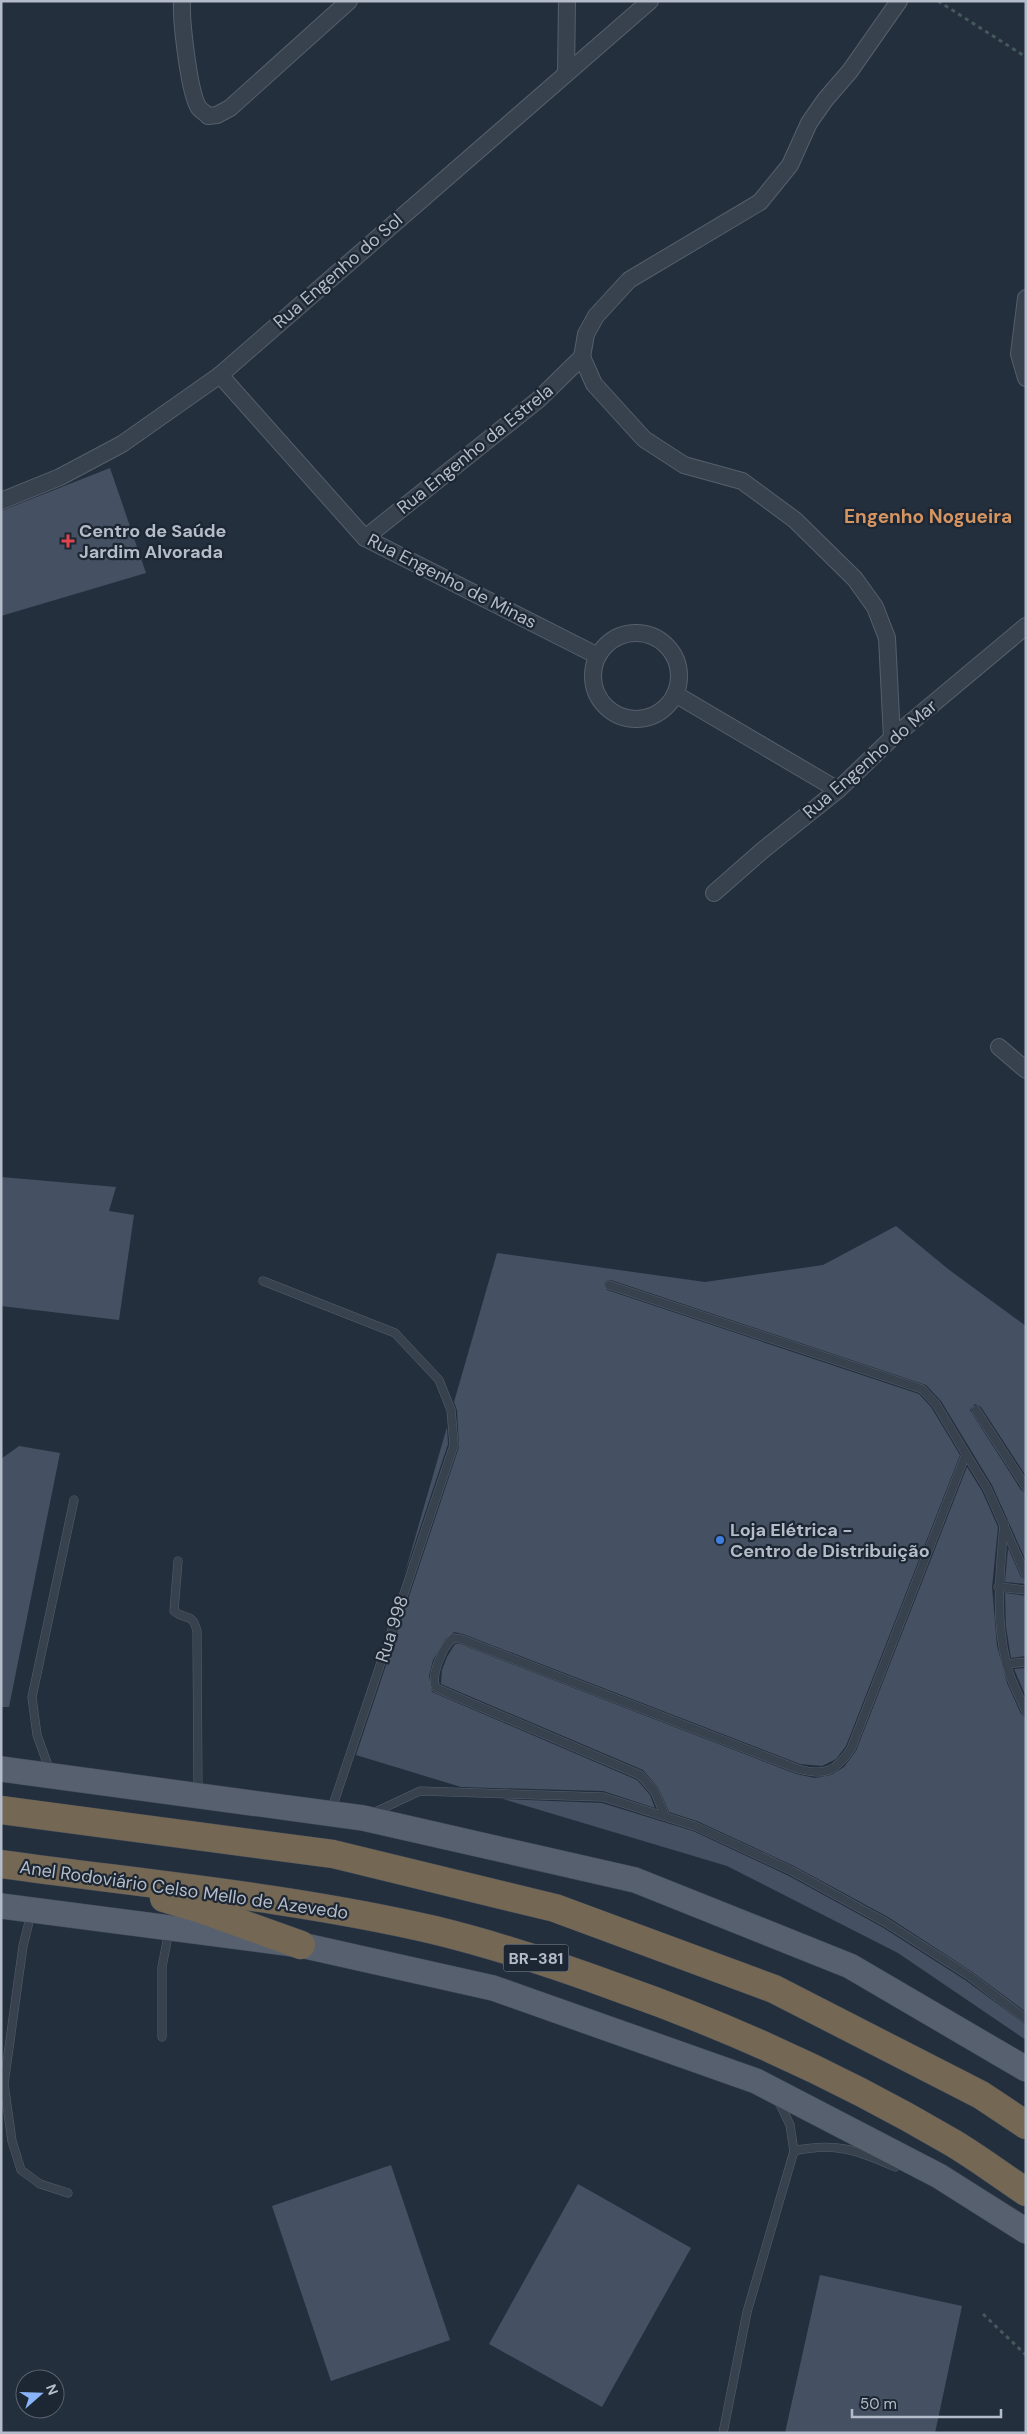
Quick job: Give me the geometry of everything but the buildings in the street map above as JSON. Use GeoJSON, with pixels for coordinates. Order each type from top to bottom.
{"type":"FeatureCollection","features":[{"type":"Feature","properties":{"kind":"highway"},"geometry":{"type":"LineString","coordinates":[[1,1810],[332,1854],[555,1908],[774,1989],[981,2095],[1026,2125]]}},
{"type":"Feature","properties":{"kind":"highway","name":"Anel Rodoviário Celso Mello de Azevedo"},"geometry":{"type":"LineString","coordinates":[[1,1864],[207,1890],[328,1908],[435,1930],[543,1960],[756,2040],[954,2143],[1026,2192]]}},
{"type":"Feature","properties":{"kind":"highway"},"geometry":{"type":"LineString","coordinates":[[86,1876],[201,1909],[301,1945]]}},
{"type":"Feature","properties":{"kind":"main road"},"geometry":{"type":"LineString","coordinates":[[1,1769],[363,1818],[635,1880],[850,1966],[1026,2069]]}},
{"type":"Feature","properties":{"kind":"main road"},"geometry":{"type":"LineString","coordinates":[[1,1906],[301,1945],[493,1988],[756,2081],[939,2176],[1024,2230]]}},
{"type":"Feature","properties":{"kind":"street"},"geometry":{"type":"LineString","coordinates":[[182,1],[182,34],[192,85],[199,108],[208,116],[217,115],[230,108],[349,1]]}},
{"type":"Feature","properties":{"kind":"street"},"geometry":{"type":"LineString","coordinates":[[566,1],[566,74]]}},
{"type":"Feature","properties":{"kind":"street","name":"Rua Engenho do Sol"},"geometry":{"type":"LineString","coordinates":[[1,501],[60,477],[122,444],[220,375],[650,1]]}},
{"type":"Feature","properties":{"kind":"street"},"geometry":{"type":"LineString","coordinates":[[892,738],[887,638],[875,607],[855,579],[795,520],[742,481],[684,465],[644,439],[594,384],[582,357],[586,334],[596,316],[629,280],[760,202],[790,165],[809,123],[825,100],[850,71],[899,1]]}},
{"type":"Feature","properties":{"kind":"street"},"geometry":{"type":"LineString","coordinates":[[1026,298],[1019,354],[1026,378]]}},
{"type":"Feature","properties":{"kind":"street","name":"Rua Engenho da Estrela"},"geometry":{"type":"LineString","coordinates":[[365,538],[538,400],[582,357]]}},
{"type":"Feature","properties":{"kind":"street","name":"Rua Engenho de Minas"},"geometry":{"type":"LineString","coordinates":[[220,375],[365,538],[598,656]]}},
{"type":"Feature","properties":{"kind":"street","name":"Rua Engenho do Mar"},"geometry":{"type":"LineString","coordinates":[[714,893],[763,850],[838,790],[892,738],[1026,626]]}},
{"type":"Feature","properties":{"kind":"street"},"geometry":{"type":"LineString","coordinates":[[632,634],[647,635],[660,641],[670,651],[677,664],[679,679],[675,694],[668,706],[656,715],[641,719],[626,719],[613,713],[602,703],[594,685],[593,670],[598,656],[605,646],[618,637],[632,634]]}},
{"type":"Feature","properties":{"kind":"street"},"geometry":{"type":"LineString","coordinates":[[675,694],[838,790]]}},
{"type":"Feature","properties":{"kind":"street"},"geometry":{"type":"LineString","coordinates":[[999,1047],[1026,1070]]}},
{"type":"Feature","properties":{"kind":"lane","name":"Rua 998"},"geometry":{"type":"LineString","coordinates":[[263,1281],[395,1333],[439,1380],[451,1410],[454,1445],[331,1813]]}},
{"type":"Feature","properties":{"kind":"lane"},"geometry":{"type":"LineString","coordinates":[[609,1285],[922,1389],[936,1404],[988,1488],[1026,1575]]}},
{"type":"Feature","properties":{"kind":"lane"},"geometry":{"type":"LineString","coordinates":[[976,1410],[1026,1487]]}},
{"type":"Feature","properties":{"kind":"lane"},"geometry":{"type":"LineString","coordinates":[[665,1816],[655,1792],[640,1775],[436,1688],[434,1678],[446,1643],[452,1638],[461,1639],[798,1769],[824,1772],[840,1765],[851,1749],[966,1454]]}},
{"type":"Feature","properties":{"kind":"lane"},"geometry":{"type":"LineString","coordinates":[[52,1776],[37,1734],[32,1697],[74,1500]]}},
{"type":"Feature","properties":{"kind":"lane"},"geometry":{"type":"LineString","coordinates":[[1004,1524],[998,1587],[999,1622],[1006,1664],[1026,1712]]}},
{"type":"Feature","properties":{"kind":"lane"},"geometry":{"type":"LineString","coordinates":[[178,1561],[174,1611],[178,1615],[190,1617],[194,1622],[196,1631],[198,1796]]}},
{"type":"Feature","properties":{"kind":"lane"},"geometry":{"type":"LineString","coordinates":[[998,1587],[1026,1590]]}},
{"type":"Feature","properties":{"kind":"lane"},"geometry":{"type":"LineString","coordinates":[[1006,1664],[1026,1662]]}},
{"type":"Feature","properties":{"kind":"lane"},"geometry":{"type":"LineString","coordinates":[[363,1818],[420,1791],[603,1797],[696,1826],[792,1871],[884,1922],[968,1975],[1026,2019]]}},
{"type":"Feature","properties":{"kind":"lane"},"geometry":{"type":"LineString","coordinates":[[33,1910],[23,1946],[4,2084],[12,2140],[21,2170],[40,2184],[68,2193]]}},
{"type":"Feature","properties":{"kind":"lane"},"geometry":{"type":"LineString","coordinates":[[162,2037],[162,1967],[170,1929]]}},
{"type":"Feature","properties":{"kind":"lane"},"geometry":{"type":"LineString","coordinates":[[723,2433],[747,2312],[794,2151],[790,2125],[777,2097],[756,2081]]}},
{"type":"Feature","properties":{"kind":"lane"},"geometry":{"type":"LineString","coordinates":[[794,2151],[818,2146],[842,2148],[871,2156],[906,2172]]}},
{"type":"Feature","properties":{"kind":"lane"},"geometry":{"type":"LineString","coordinates":[[948,2192],[1024,2230]]}},
{"type":"Feature","properties":{"kind":"path"},"geometry":{"type":"LineString","coordinates":[[938,1],[1026,56]]}},
{"type":"Feature","properties":{"kind":"path"},"geometry":{"type":"LineString","coordinates":[[983,2314],[1026,2355]]}},
{"type":"Feature","properties":{"kind":"place","name":"Centro de Saúde Jardim Alvorada"},"geometry":{"type":"Point","coordinates":[68,541]}},
{"type":"Feature","properties":{"kind":"place","name":"Loja Elétrica - Centro de Distribuição"},"geometry":{"type":"Point","coordinates":[720,1540]}},
{"type":"Feature","properties":{"kind":"district","name":"Engenho Nogueira"},"geometry":{"type":"Point","coordinates":[928,516]}}]}
